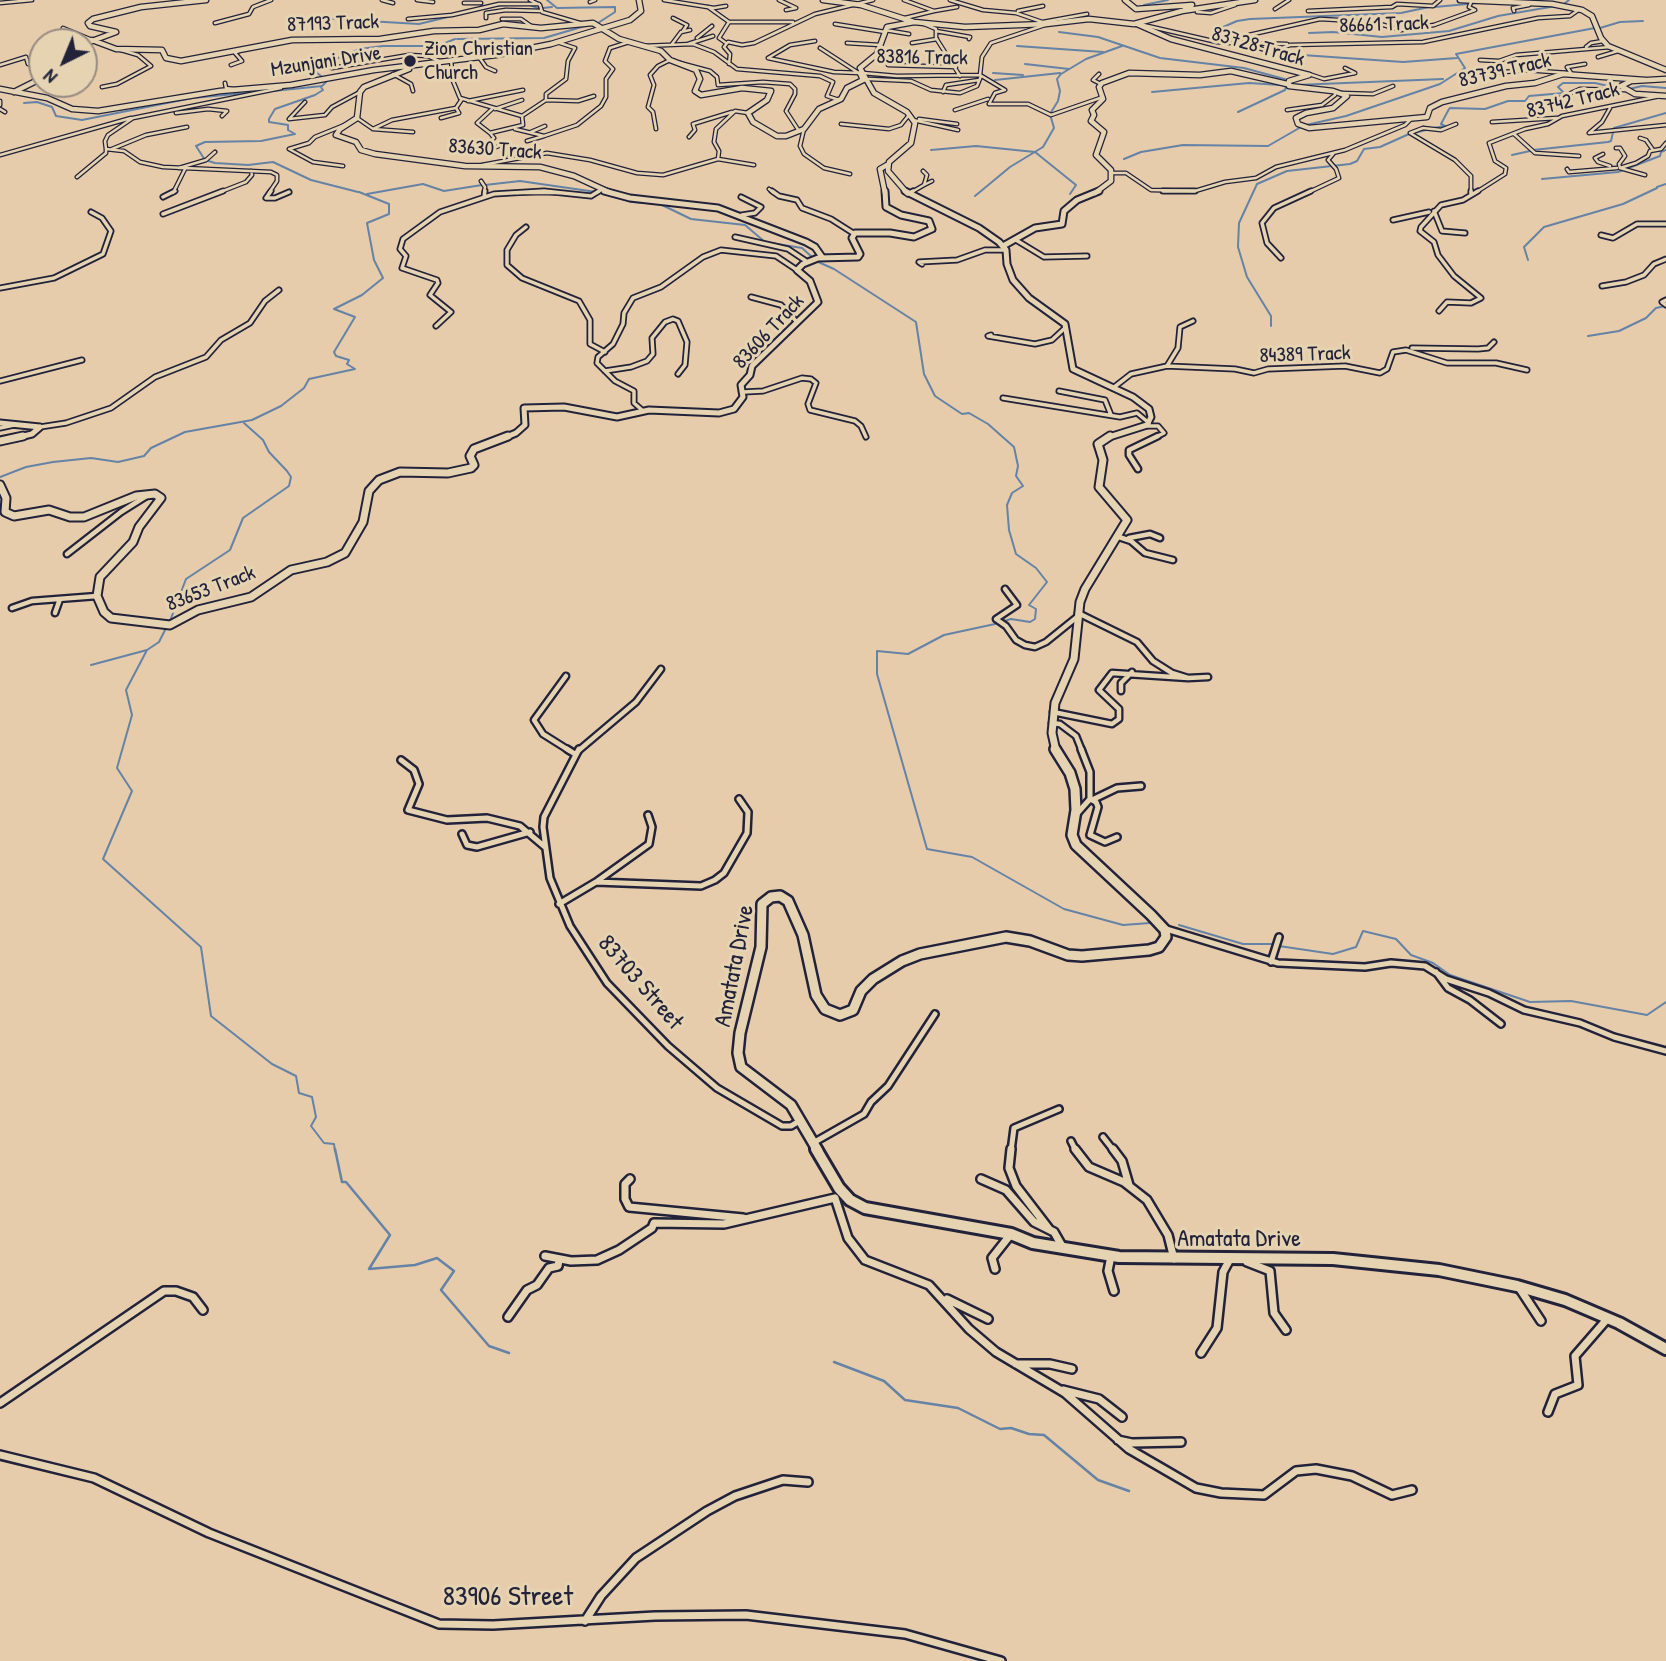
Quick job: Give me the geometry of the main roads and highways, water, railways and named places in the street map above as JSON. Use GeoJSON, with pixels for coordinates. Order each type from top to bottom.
{"type":"FeatureCollection","features":[{"type":"Feature","properties":{"kind":"waterway"},"geometry":{"type":"LineString","coordinates":[[547,0],[557,8],[615,7],[615,12],[598,23]]}},
{"type":"Feature","properties":{"kind":"waterway"},"geometry":{"type":"LineString","coordinates":[[1144,5],[1168,0]]}},
{"type":"Feature","properties":{"kind":"waterway"},"geometry":{"type":"LineString","coordinates":[[1564,4],[1569,0]]}},
{"type":"Feature","properties":{"kind":"waterway"},"geometry":{"type":"LineString","coordinates":[[1435,7],[1478,3]]}},
{"type":"Feature","properties":{"kind":"waterway"},"geometry":{"type":"LineString","coordinates":[[495,6],[507,5]]}},
{"type":"Feature","properties":{"kind":"waterway"},"geometry":{"type":"LineString","coordinates":[[530,5],[540,9]]}},
{"type":"Feature","properties":{"kind":"waterway"},"geometry":{"type":"LineString","coordinates":[[1309,33],[1333,32],[1382,37],[1449,31],[1498,16],[1556,6]]}},
{"type":"Feature","properties":{"kind":"waterway"},"geometry":{"type":"LineString","coordinates":[[543,8],[552,7]]}},
{"type":"Feature","properties":{"kind":"waterway"},"geometry":{"type":"LineString","coordinates":[[1214,31],[1237,21],[1250,19],[1401,13],[1429,7]]}},
{"type":"Feature","properties":{"kind":"waterway"},"geometry":{"type":"LineString","coordinates":[[316,18],[419,24],[456,15]]}},
{"type":"Feature","properties":{"kind":"waterway"},"geometry":{"type":"LineString","coordinates":[[1600,28],[1620,22],[1643,21]]}},
{"type":"Feature","properties":{"kind":"waterway"},"geometry":{"type":"LineString","coordinates":[[457,39],[544,38],[585,26]]}},
{"type":"Feature","properties":{"kind":"waterway"},"geometry":{"type":"LineString","coordinates":[[1306,125],[1346,116],[1440,84],[1465,68],[1456,54],[1595,28]]}},
{"type":"Feature","properties":{"kind":"waterway"},"geometry":{"type":"LineString","coordinates":[[1059,32],[1098,37],[1160,58],[1244,68],[1288,80]]}},
{"type":"Feature","properties":{"kind":"waterway"},"geometry":{"type":"LineString","coordinates":[[320,86],[327,81],[316,72],[326,63],[360,49],[383,46],[438,46],[455,39]]}},
{"type":"Feature","properties":{"kind":"waterway"},"geometry":{"type":"LineString","coordinates":[[1017,46],[1103,52]]}},
{"type":"Feature","properties":{"kind":"waterway"},"geometry":{"type":"LineString","coordinates":[[1035,152],[1043,147],[1054,128],[1050,114],[1058,101],[1060,91],[1057,79],[1061,74],[1086,59],[1122,46]]}},
{"type":"Feature","properties":{"kind":"waterway"},"geometry":{"type":"LineString","coordinates":[[1288,54],[1403,62],[1457,58]]}},
{"type":"Feature","properties":{"kind":"waterway"},"geometry":{"type":"LineString","coordinates":[[1025,64],[1069,69]]}},
{"type":"Feature","properties":{"kind":"waterway"},"geometry":{"type":"LineString","coordinates":[[993,73],[1023,75]]}},
{"type":"Feature","properties":{"kind":"waterway"},"geometry":{"type":"LineString","coordinates":[[995,80],[1060,73]]}},
{"type":"Feature","properties":{"kind":"waterway"},"geometry":{"type":"LineString","coordinates":[[1296,85],[1443,79]]}},
{"type":"Feature","properties":{"kind":"waterway"},"geometry":{"type":"LineString","coordinates":[[1152,92],[1249,83],[1280,85]]}},
{"type":"Feature","properties":{"kind":"waterway"},"geometry":{"type":"LineString","coordinates":[[1450,108],[1485,109],[1508,101],[1525,101],[1529,96],[1564,93],[1558,87],[1563,83],[1595,83],[1617,88]]}},
{"type":"Feature","properties":{"kind":"waterway"},"geometry":{"type":"LineString","coordinates":[[273,91],[320,86]]}},
{"type":"Feature","properties":{"kind":"waterway"},"geometry":{"type":"LineString","coordinates":[[320,86],[323,90],[315,95],[275,109],[269,119],[269,122],[288,125],[288,130],[295,134],[261,141],[205,142],[196,146],[205,160],[215,163],[248,165],[273,162],[311,180],[358,192]]}},
{"type":"Feature","properties":{"kind":"waterway"},"geometry":{"type":"LineString","coordinates":[[1238,112],[1285,90],[1286,86]]}},
{"type":"Feature","properties":{"kind":"waterway"},"geometry":{"type":"LineString","coordinates":[[1629,89],[1642,86],[1666,88]]}},
{"type":"Feature","properties":{"kind":"waterway"},"geometry":{"type":"LineString","coordinates":[[24,103],[37,102],[52,107],[56,116],[82,120],[192,98],[257,92]]}},
{"type":"Feature","properties":{"kind":"waterway"},"geometry":{"type":"LineString","coordinates":[[1434,128],[1445,126],[1441,124],[1449,109]]}},
{"type":"Feature","properties":{"kind":"waterway"},"geometry":{"type":"LineString","coordinates":[[1533,150],[1608,142],[1611,141],[1614,128],[1666,113]]}},
{"type":"Feature","properties":{"kind":"waterway"},"geometry":{"type":"LineString","coordinates":[[1124,159],[1141,152],[1183,145],[1268,146],[1301,127]]}},
{"type":"Feature","properties":{"kind":"waterway"},"geometry":{"type":"LineString","coordinates":[[1414,133],[1426,130]]}},
{"type":"Feature","properties":{"kind":"waterway"},"geometry":{"type":"LineString","coordinates":[[1271,326],[1271,316],[1247,277],[1238,247],[1239,223],[1257,184],[1287,171],[1350,164],[1357,161],[1364,149],[1380,147],[1409,134]]}},
{"type":"Feature","properties":{"kind":"waterway"},"geometry":{"type":"LineString","coordinates":[[931,150],[976,146],[1035,152]]}},
{"type":"Feature","properties":{"kind":"waterway"},"geometry":{"type":"LineString","coordinates":[[1542,179],[1618,172],[1660,156],[1661,152],[1666,150]]}},
{"type":"Feature","properties":{"kind":"waterway"},"geometry":{"type":"LineString","coordinates":[[1512,155],[1530,151]]}},
{"type":"Feature","properties":{"kind":"waterway"},"geometry":{"type":"LineString","coordinates":[[975,196],[1010,167],[1035,152]]}},
{"type":"Feature","properties":{"kind":"waterway"},"geometry":{"type":"LineString","coordinates":[[1035,152],[1076,185],[1070,194]]}},
{"type":"Feature","properties":{"kind":"waterway"},"geometry":{"type":"LineString","coordinates":[[485,185],[520,181],[596,192]]}},
{"type":"Feature","properties":{"kind":"waterway"},"geometry":{"type":"LineString","coordinates":[[367,194],[423,184],[444,191],[482,185]]}},
{"type":"Feature","properties":{"kind":"waterway"},"geometry":{"type":"LineString","coordinates":[[1657,187],[1666,184]]}},
{"type":"Feature","properties":{"kind":"waterway"},"geometry":{"type":"LineString","coordinates":[[1528,260],[1524,247],[1544,227],[1623,204],[1657,188]]}},
{"type":"Feature","properties":{"kind":"waterway"},"geometry":{"type":"LineString","coordinates":[[0,477],[26,467],[53,462],[91,458],[118,462],[144,456],[151,448],[185,432],[252,420],[281,406],[304,388],[309,379],[355,369],[347,364],[349,360],[336,356],[334,352],[355,317],[334,309],[362,295],[383,278],[374,260],[367,223],[389,214],[389,204],[359,192]]}},
{"type":"Feature","properties":{"kind":"waterway"},"geometry":{"type":"LineString","coordinates":[[600,193],[632,202],[660,204],[691,219],[745,225],[765,242],[802,248],[812,257]]}},
{"type":"Feature","properties":{"kind":"waterway"},"geometry":{"type":"LineString","coordinates":[[816,261],[834,269],[916,322],[924,374],[935,396],[962,414],[969,413],[988,424],[1014,447],[1018,466],[1016,476],[1023,486],[1012,493],[1007,505],[1009,530],[1016,554],[1036,568],[1047,582],[1029,605],[1036,609],[1035,619],[1030,622],[1011,619],[1001,622]]}},
{"type":"Feature","properties":{"kind":"waterway"},"geometry":{"type":"LineString","coordinates":[[1588,336],[1619,331],[1646,318],[1656,308],[1665,306]]}},
{"type":"Feature","properties":{"kind":"waterway"},"geometry":{"type":"LineString","coordinates":[[170,621],[186,579],[230,550],[243,518],[289,486],[291,477],[287,471],[269,452],[263,440],[244,423]]}},
{"type":"Feature","properties":{"kind":"waterway"},"geometry":{"type":"LineString","coordinates":[[995,624],[944,635],[908,654],[877,651],[877,674],[927,849],[972,857],[1064,909],[1123,925],[1150,923]]}},
{"type":"Feature","properties":{"kind":"waterway"},"geometry":{"type":"LineString","coordinates":[[147,650],[159,642],[167,626]]}},
{"type":"Feature","properties":{"kind":"waterway"},"geometry":{"type":"LineString","coordinates":[[91,665],[147,650]]}},
{"type":"Feature","properties":{"kind":"waterway"},"geometry":{"type":"LineString","coordinates":[[147,650],[126,690],[132,715],[117,768],[132,791],[103,859],[201,947],[211,1016],[272,1064],[296,1076],[299,1093],[312,1097],[316,1117],[311,1126],[324,1143],[334,1144],[335,1151]]}},
{"type":"Feature","properties":{"kind":"waterway"},"geometry":{"type":"LineString","coordinates":[[1179,925],[1243,944],[1273,944]]}},
{"type":"Feature","properties":{"kind":"waterway"},"geometry":{"type":"LineString","coordinates":[[1279,946],[1333,954],[1356,947],[1363,931],[1396,939],[1411,955],[1433,963],[1450,975],[1530,1002],[1571,1001],[1647,1015],[1666,1002]]}},
{"type":"Feature","properties":{"kind":"waterway"},"geometry":{"type":"LineString","coordinates":[[335,1149],[342,1182],[346,1182],[390,1235],[369,1269],[415,1265],[437,1258],[454,1271],[441,1290],[489,1346],[509,1353]]}},
{"type":"Feature","properties":{"kind":"waterway"},"geometry":{"type":"LineString","coordinates":[[834,1362],[884,1381],[905,1400],[958,1408],[1000,1429],[1011,1428],[1029,1434],[1044,1435],[1098,1480],[1129,1491]]}},
{"type":"Feature","properties":{"kind":"place","name":"Zion Christian Church"},"geometry":{"type":"Point","coordinates":[410,61]}}]}
